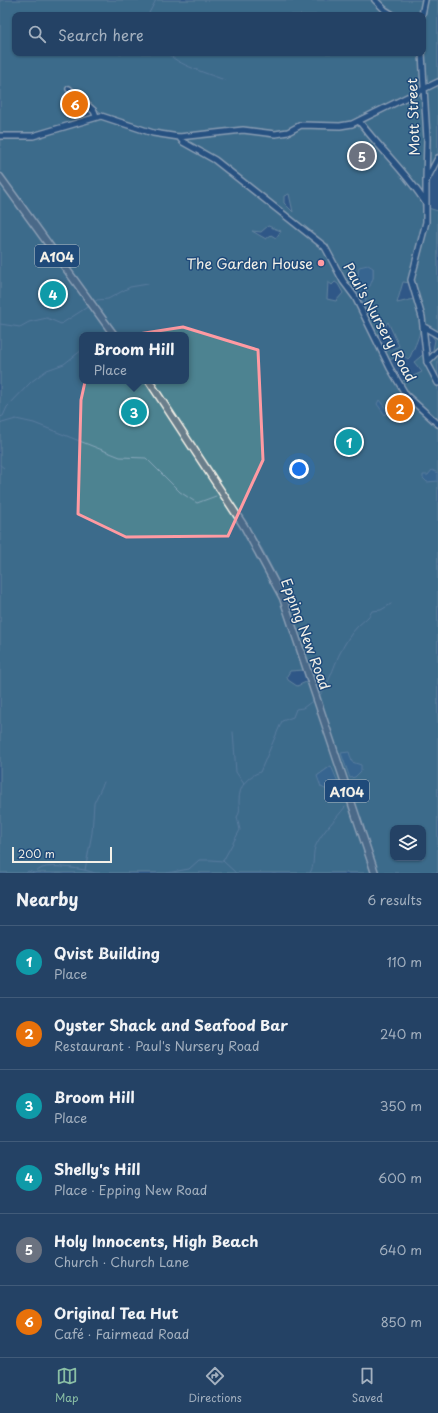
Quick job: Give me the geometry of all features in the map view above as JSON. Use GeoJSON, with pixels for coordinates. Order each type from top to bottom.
{"type":"FeatureCollection","features":[{"type":"Feature","properties":{"kind":"main road","name":"A104"},"geometry":{"type":"LineString","coordinates":[[0,177],[112,332]]}},
{"type":"Feature","properties":{"kind":"main road","name":"Epping New Road"},"geometry":{"type":"LineString","coordinates":[[151,384],[244,526],[271,572],[283,598],[375,873]]}},
{"type":"Feature","properties":{"kind":"street"},"geometry":{"type":"LineString","coordinates":[[375,0],[388,12]]}},
{"type":"Feature","properties":{"kind":"street"},"geometry":{"type":"LineString","coordinates":[[423,12],[425,0]]}},
{"type":"Feature","properties":{"kind":"street","name":"Mott Street"},"geometry":{"type":"LineString","coordinates":[[422,56],[427,138],[425,202],[426,222],[411,280],[424,327],[427,362]]}},
{"type":"Feature","properties":{"kind":"street"},"geometry":{"type":"LineString","coordinates":[[0,136],[33,136],[96,116],[104,116],[153,133],[179,137],[243,130],[275,134],[288,132],[301,125],[340,126],[359,121],[438,82]]}},
{"type":"Feature","properties":{"kind":"street"},"geometry":{"type":"LineString","coordinates":[[69,89],[94,111],[96,116]]}},
{"type":"Feature","properties":{"kind":"street"},"geometry":{"type":"LineString","coordinates":[[359,121],[378,147],[419,193],[425,202]]}},
{"type":"Feature","properties":{"kind":"street","name":"Paul's Nursery Road"},"geometry":{"type":"LineString","coordinates":[[179,137],[183,142],[215,160],[325,247],[343,281],[355,297],[406,395],[438,424]]}},
{"type":"Feature","properties":{"kind":"street"},"geometry":{"type":"LineString","coordinates":[[426,181],[438,158]]}},
{"type":"Feature","properties":{"kind":"street"},"geometry":{"type":"LineString","coordinates":[[424,327],[438,335]]}},
{"type":"Feature","properties":{"kind":"street"},"geometry":{"type":"LineString","coordinates":[[438,351],[427,362],[438,383]]}},
{"type":"Feature","properties":{"kind":"highlighted area"},"geometry":{"type":"Polygon","coordinates":[[[183,327],[258,350],[263,460],[228,536],[126,537],[78,514],[81,400],[94,341],[183,327]]]}},
{"type":"Feature","properties":{"kind":"green space"},"geometry":{"type":"Polygon","coordinates":[[[0,0],[424,0],[420,12],[12,12],[12,56],[422,56],[422,88],[355,121],[333,125],[305,123],[276,133],[250,130],[186,136],[151,130],[104,115],[70,88],[62,97],[67,107],[66,116],[71,117],[77,109],[86,117],[40,133],[0,135],[0,0]]]}},
{"type":"Feature","properties":{"kind":"green space"},"geometry":{"type":"Polygon","coordinates":[[[426,0],[438,0],[438,81],[425,86],[424,56],[426,56],[426,12],[424,12],[426,0]]]}},
{"type":"Feature","properties":{"kind":"green space"},"geometry":{"type":"Polygon","coordinates":[[[438,83],[438,156],[428,177],[426,91],[438,83]]]}},
{"type":"Feature","properties":{"kind":"green space"},"geometry":{"type":"Polygon","coordinates":[[[416,95],[421,95],[423,97],[426,144],[423,197],[371,135],[373,133],[371,130],[368,132],[363,123],[416,95]]]}},
{"type":"Feature","properties":{"kind":"green space"},"geometry":{"type":"Polygon","coordinates":[[[96,119],[105,119],[153,135],[178,140],[249,132],[274,137],[306,126],[346,128],[359,126],[416,191],[424,214],[423,237],[410,283],[403,282],[397,303],[414,299],[420,322],[419,334],[408,359],[401,356],[390,360],[385,352],[399,346],[388,322],[375,340],[387,369],[396,384],[422,372],[414,362],[426,352],[432,355],[435,340],[432,336],[438,336],[438,873],[378,873],[290,613],[275,574],[262,549],[155,384],[189,384],[189,332],[117,332],[0,173],[0,138],[37,136],[96,119]],[[289,194],[284,196],[284,203],[293,212],[289,194]],[[268,226],[261,232],[252,231],[266,239],[271,235],[276,238],[281,231],[268,226]],[[373,268],[353,278],[354,289],[365,305],[367,288],[373,278],[373,268]],[[328,282],[327,299],[336,301],[343,293],[338,284],[335,282],[332,285],[328,282]]]}},
{"type":"Feature","properties":{"kind":"green space"},"geometry":{"type":"Polygon","coordinates":[[[0,183],[111,332],[79,332],[79,384],[148,384],[175,422],[256,549],[270,574],[281,600],[304,670],[290,671],[287,676],[288,680],[297,686],[306,682],[311,688],[372,873],[0,873],[0,183]],[[331,766],[317,776],[336,793],[331,766]]]}},
{"type":"Feature","properties":{"kind":"green space"},"geometry":{"type":"Polygon","coordinates":[[[428,208],[438,211],[438,334],[425,323],[413,281],[413,274],[427,231],[428,208]]]}},
{"type":"Feature","properties":{"kind":"water"},"geometry":{"type":"Polygon","coordinates":[[[368,265],[373,268],[373,278],[370,286],[367,288],[365,306],[354,289],[353,278],[358,275],[359,267],[368,265]]]}},
{"type":"Feature","properties":{"kind":"water"},"geometry":{"type":"Polygon","coordinates":[[[379,400],[388,411],[385,415],[377,404],[379,400]]]}},
{"type":"Feature","properties":{"kind":"water"},"geometry":{"type":"Polygon","coordinates":[[[432,470],[438,473],[438,481],[427,482],[423,478],[423,475],[428,475],[432,470]]]}},
{"type":"Feature","properties":{"kind":"water"},"geometry":{"type":"Polygon","coordinates":[[[349,752],[352,762],[361,765],[361,771],[355,777],[350,778],[341,753],[349,752]]]}},
{"type":"Feature","properties":{"kind":"water"},"geometry":{"type":"Polygon","coordinates":[[[331,766],[338,782],[336,793],[330,789],[321,787],[317,776],[331,766]]]}},
{"type":"Feature","properties":{"kind":"waterway"},"geometry":{"type":"LineString","coordinates":[[150,12],[156,0]]}},
{"type":"Feature","properties":{"kind":"waterway"},"geometry":{"type":"LineString","coordinates":[[171,56],[185,65],[225,80]]}},
{"type":"Feature","properties":{"kind":"waterway"},"geometry":{"type":"LineString","coordinates":[[93,303],[97,300],[108,299],[130,287],[148,284]]}},
{"type":"Feature","properties":{"kind":"waterway"},"geometry":{"type":"LineString","coordinates":[[0,324],[20,327],[29,322],[47,318],[61,324],[89,306]]}},
{"type":"Feature","properties":{"kind":"waterway"},"geometry":{"type":"LineString","coordinates":[[0,417],[3,416],[7,407],[31,382],[47,370],[64,364],[79,352]]}},
{"type":"Feature","properties":{"kind":"waterway"},"geometry":{"type":"LineString","coordinates":[[0,421],[2,423],[16,419],[34,423],[120,457],[146,458],[180,492],[197,503],[216,496]]}},
{"type":"Feature","properties":{"kind":"waterway"},"geometry":{"type":"LineString","coordinates":[[0,465],[4,468]]}},
{"type":"Feature","properties":{"kind":"waterway"},"geometry":{"type":"LineString","coordinates":[[319,696],[325,689],[339,655],[352,632],[368,617],[372,611],[381,610],[391,604]]}},
{"type":"Feature","properties":{"kind":"waterway"},"geometry":{"type":"LineString","coordinates":[[223,861],[240,830],[237,817],[239,811],[239,796],[242,787],[248,779],[260,772],[282,721],[293,717],[296,709],[303,708],[315,699]]}},
{"type":"Feature","properties":{"kind":"waterway"},"geometry":{"type":"LineString","coordinates":[[233,732],[236,772],[244,784]]}},
{"type":"Feature","properties":{"kind":"waterway"},"geometry":{"type":"LineString","coordinates":[[85,870],[92,833],[94,803],[104,782]]}},
{"type":"Feature","properties":{"kind":"waterway"},"geometry":{"type":"LineString","coordinates":[[310,873],[313,866],[314,850],[317,843],[345,807]]}},
{"type":"Feature","properties":{"kind":"waterway"},"geometry":{"type":"LineString","coordinates":[[167,873],[189,869],[199,860],[223,861],[236,873]]}},
{"type":"Feature","properties":{"kind":"waterway"},"geometry":{"type":"LineString","coordinates":[[35,873],[38,870],[47,867],[61,867],[95,873]]}},
{"type":"Feature","properties":{"kind":"waterway"},"geometry":{"type":"LineString","coordinates":[[26,873],[28,871],[34,873]]}},
{"type":"Feature","properties":{"kind":"place","name":"Original Tea Hut"},"geometry":{"type":"Point","coordinates":[75,104]}},
{"type":"Feature","properties":{"kind":"place","name":"Holy Innocents, High Beach"},"geometry":{"type":"Point","coordinates":[362,156]}},
{"type":"Feature","properties":{"kind":"place","name":"The Garden House"},"geometry":{"type":"Point","coordinates":[321,263]}},
{"type":"Feature","properties":{"kind":"place","name":"Shelly's Hill"},"geometry":{"type":"Point","coordinates":[53,294]}},
{"type":"Feature","properties":{"kind":"place","name":"Oyster Shack and Seafood Bar"},"geometry":{"type":"Point","coordinates":[400,408]}},
{"type":"Feature","properties":{"kind":"place","name":"Broom Hill"},"geometry":{"type":"Point","coordinates":[134,412]}},
{"type":"Feature","properties":{"kind":"place","name":"Qvist Building"},"geometry":{"type":"Point","coordinates":[349,442]}}]}
